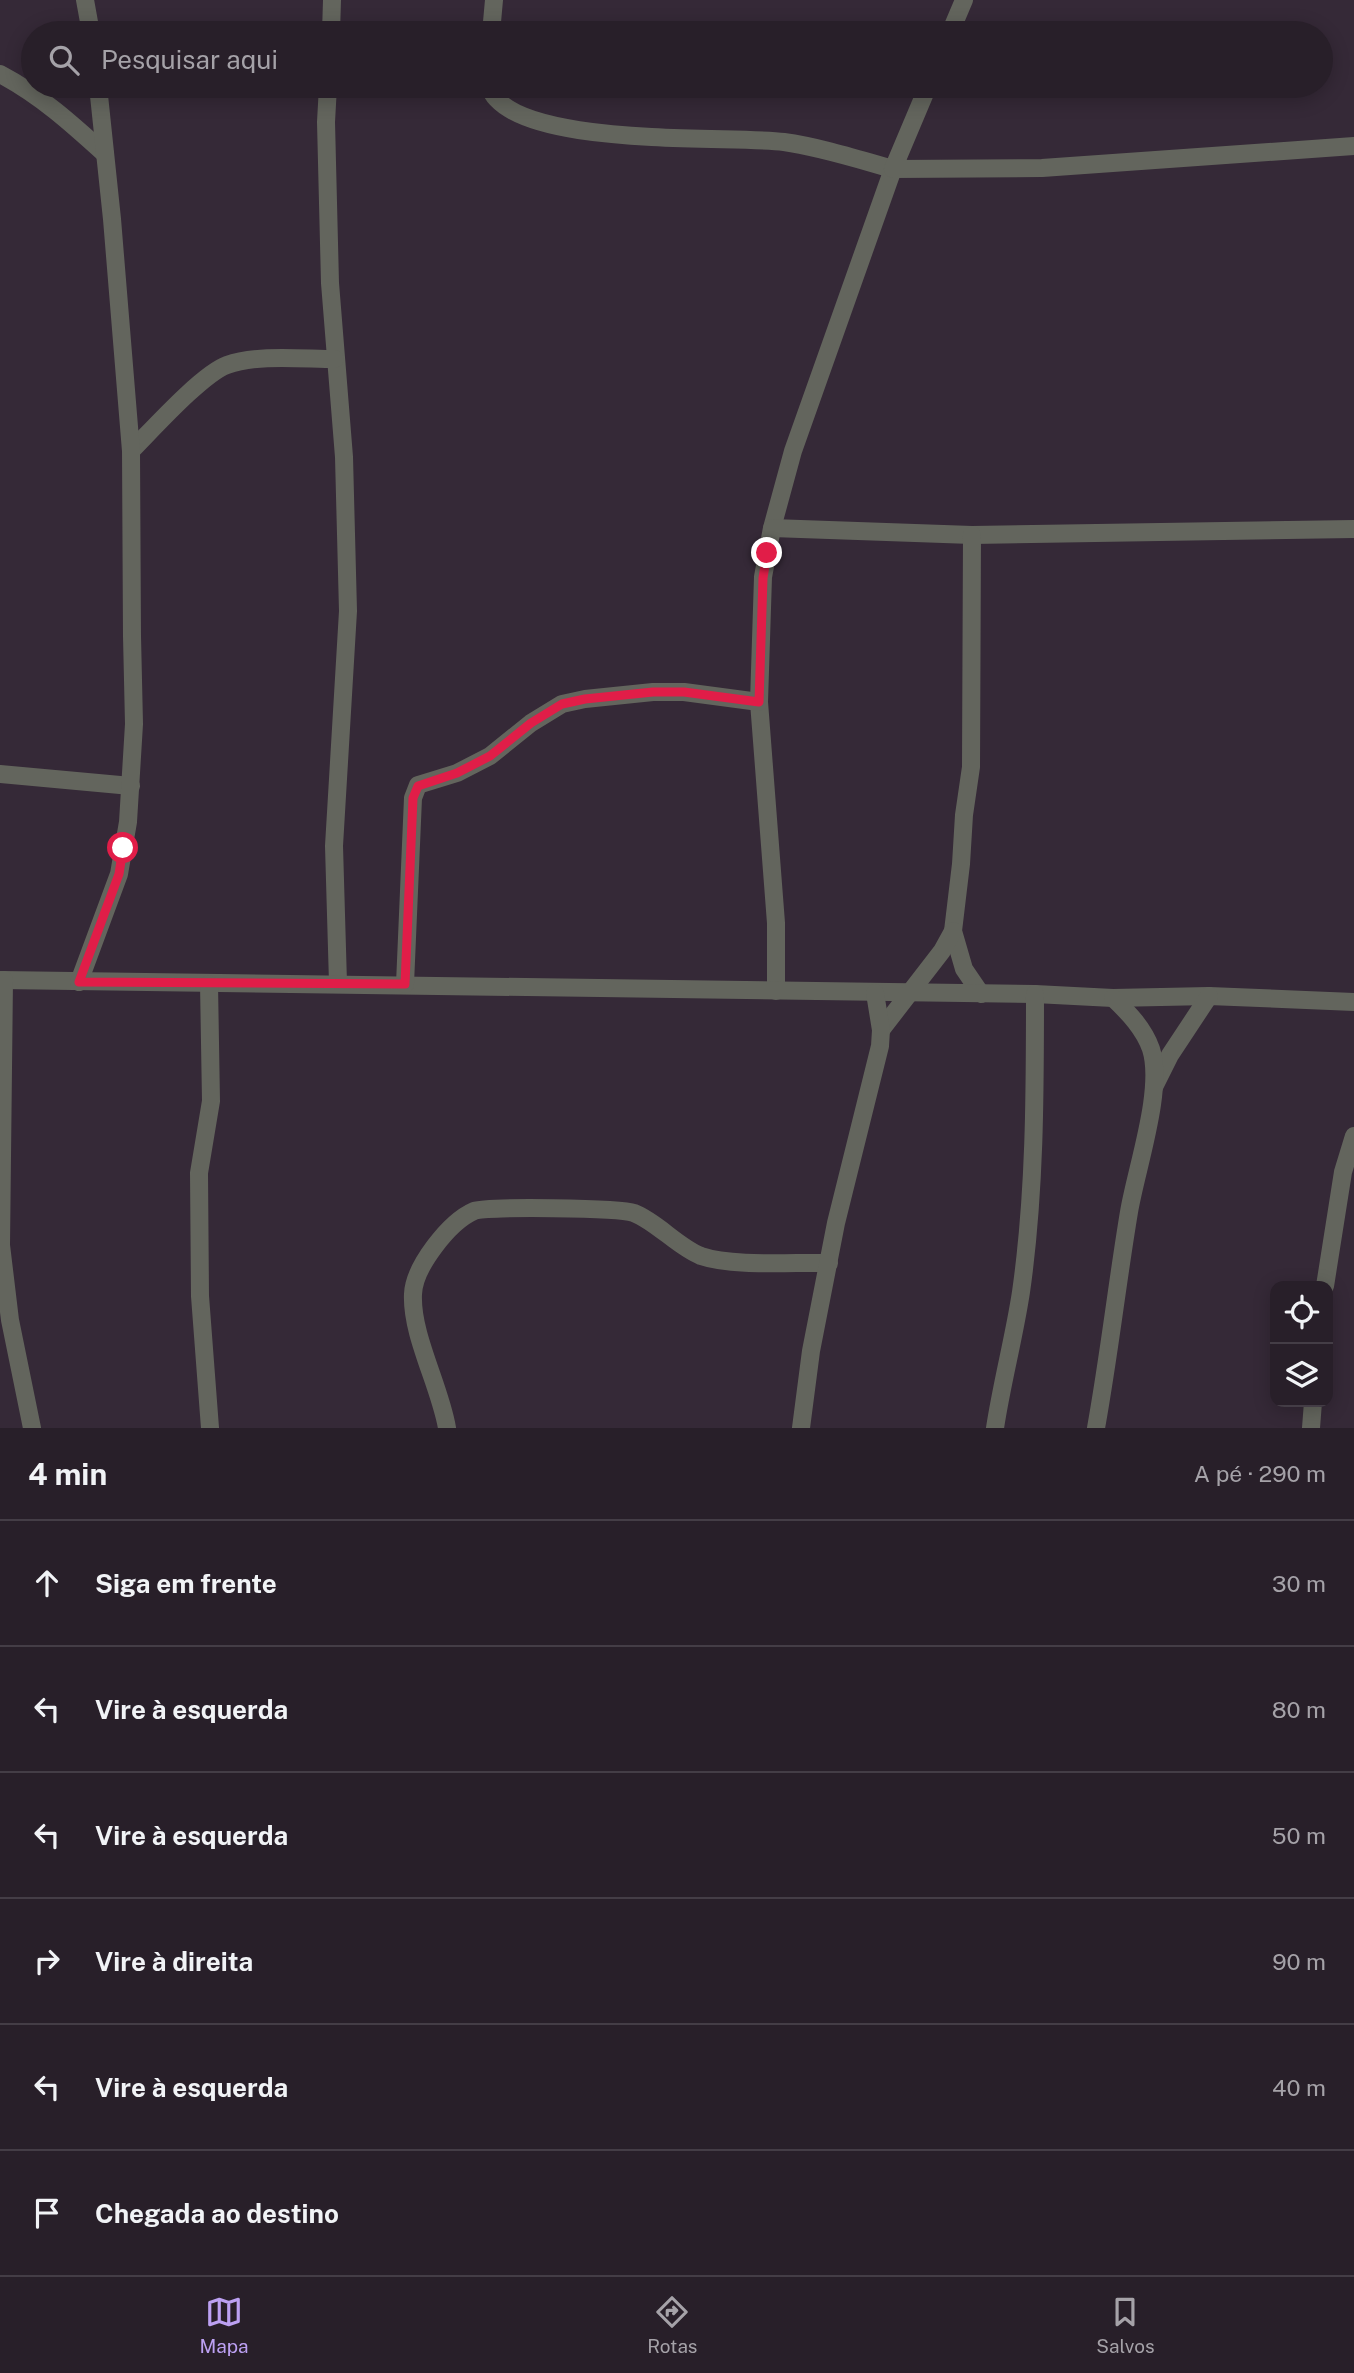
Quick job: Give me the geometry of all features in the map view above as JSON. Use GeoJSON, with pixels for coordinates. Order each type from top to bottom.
{"type":"FeatureCollection","features":[{"type":"Feature","properties":{"kind":"street"},"geometry":{"type":"LineString","coordinates":[[85,0],[89,21]]}},
{"type":"Feature","properties":{"kind":"street"},"geometry":{"type":"LineString","coordinates":[[331,21],[332,0]]}},
{"type":"Feature","properties":{"kind":"street"},"geometry":{"type":"LineString","coordinates":[[492,21],[494,0]]}},
{"type":"Feature","properties":{"kind":"street"},"geometry":{"type":"LineString","coordinates":[[955,21],[964,0]]}},
{"type":"Feature","properties":{"kind":"street"},"geometry":{"type":"LineString","coordinates":[[0,74],[21,85]]}},
{"type":"Feature","properties":{"kind":"street"},"geometry":{"type":"LineString","coordinates":[[38,98],[105,154]]}},
{"type":"Feature","properties":{"kind":"street"},"geometry":{"type":"LineString","coordinates":[[79,982],[119,874],[131,786],[134,724],[131,452],[99,98]]}},
{"type":"Feature","properties":{"kind":"street"},"geometry":{"type":"LineString","coordinates":[[327,98],[330,283],[344,457],[348,611],[334,846],[338,983]]}},
{"type":"Feature","properties":{"kind":"street"},"geometry":{"type":"LineString","coordinates":[[496,98],[512,112],[534,121],[587,131],[670,139],[752,139],[786,143],[893,169],[1042,168],[1354,146]]}},
{"type":"Feature","properties":{"kind":"street"},"geometry":{"type":"LineString","coordinates":[[776,991],[776,923],[759,702],[763,578],[772,528],[793,451],[893,169],[923,98]]}},
{"type":"Feature","properties":{"kind":"street"},"geometry":{"type":"LineString","coordinates":[[131,452],[209,376],[226,365],[265,359],[335,359]]}},
{"type":"Feature","properties":{"kind":"street"},"geometry":{"type":"LineString","coordinates":[[772,528],[972,536],[1354,529]]}},
{"type":"Feature","properties":{"kind":"street"},"geometry":{"type":"LineString","coordinates":[[881,1030],[942,951],[953,931],[971,767],[972,536]]}},
{"type":"Feature","properties":{"kind":"street"},"geometry":{"type":"LineString","coordinates":[[405,984],[413,798],[418,786],[457,773],[490,756],[531,723],[562,704],[653,692],[684,692],[759,702]]}},
{"type":"Feature","properties":{"kind":"street"},"geometry":{"type":"LineString","coordinates":[[0,774],[131,786]]}},
{"type":"Feature","properties":{"kind":"street"},"geometry":{"type":"LineString","coordinates":[[953,931],[964,969],[981,994]]}},
{"type":"Feature","properties":{"kind":"street"},"geometry":{"type":"LineString","coordinates":[[33,1428],[10,1320],[1,1245],[2,980],[405,984],[1113,998],[1209,996],[1354,1002]]}},
{"type":"Feature","properties":{"kind":"street"},"geometry":{"type":"LineString","coordinates":[[209,984],[211,1101],[199,1173],[200,1296],[210,1428]]}},
{"type":"Feature","properties":{"kind":"street"},"geometry":{"type":"LineString","coordinates":[[801,1428],[811,1350],[836,1223],[876,1070],[881,1030],[875,993]]}},
{"type":"Feature","properties":{"kind":"street"},"geometry":{"type":"LineString","coordinates":[[995,1428],[1012,1342],[1024,1259],[1031,1177],[1035,995]]}},
{"type":"Feature","properties":{"kind":"street"},"geometry":{"type":"LineString","coordinates":[[1154,1087],[1170,1055],[1209,996]]}},
{"type":"Feature","properties":{"kind":"street"},"geometry":{"type":"LineString","coordinates":[[1096,1428],[1129,1208],[1154,1087],[1152,1051],[1143,1032],[1113,998]]}},
{"type":"Feature","properties":{"kind":"street"},"geometry":{"type":"LineString","coordinates":[[1326,1281],[1343,1172],[1354,1136]]}},
{"type":"Feature","properties":{"kind":"street"},"geometry":{"type":"LineString","coordinates":[[447,1428],[415,1318],[413,1294],[417,1273],[432,1251],[455,1225],[475,1210],[600,1209],[633,1213],[700,1255],[727,1261],[829,1263]]}},
{"type":"Feature","properties":{"kind":"street"},"geometry":{"type":"LineString","coordinates":[[1311,1428],[1313,1407]]}},
{"type":"Feature","properties":{"kind":"route"},"geometry":{"type":"LineString","coordinates":[[123,848],[119,874],[79,982],[405,984],[413,798],[418,786],[457,773],[490,756],[507,740],[562,704],[653,692],[684,692],[759,702],[763,578],[767,553]]}}]}
